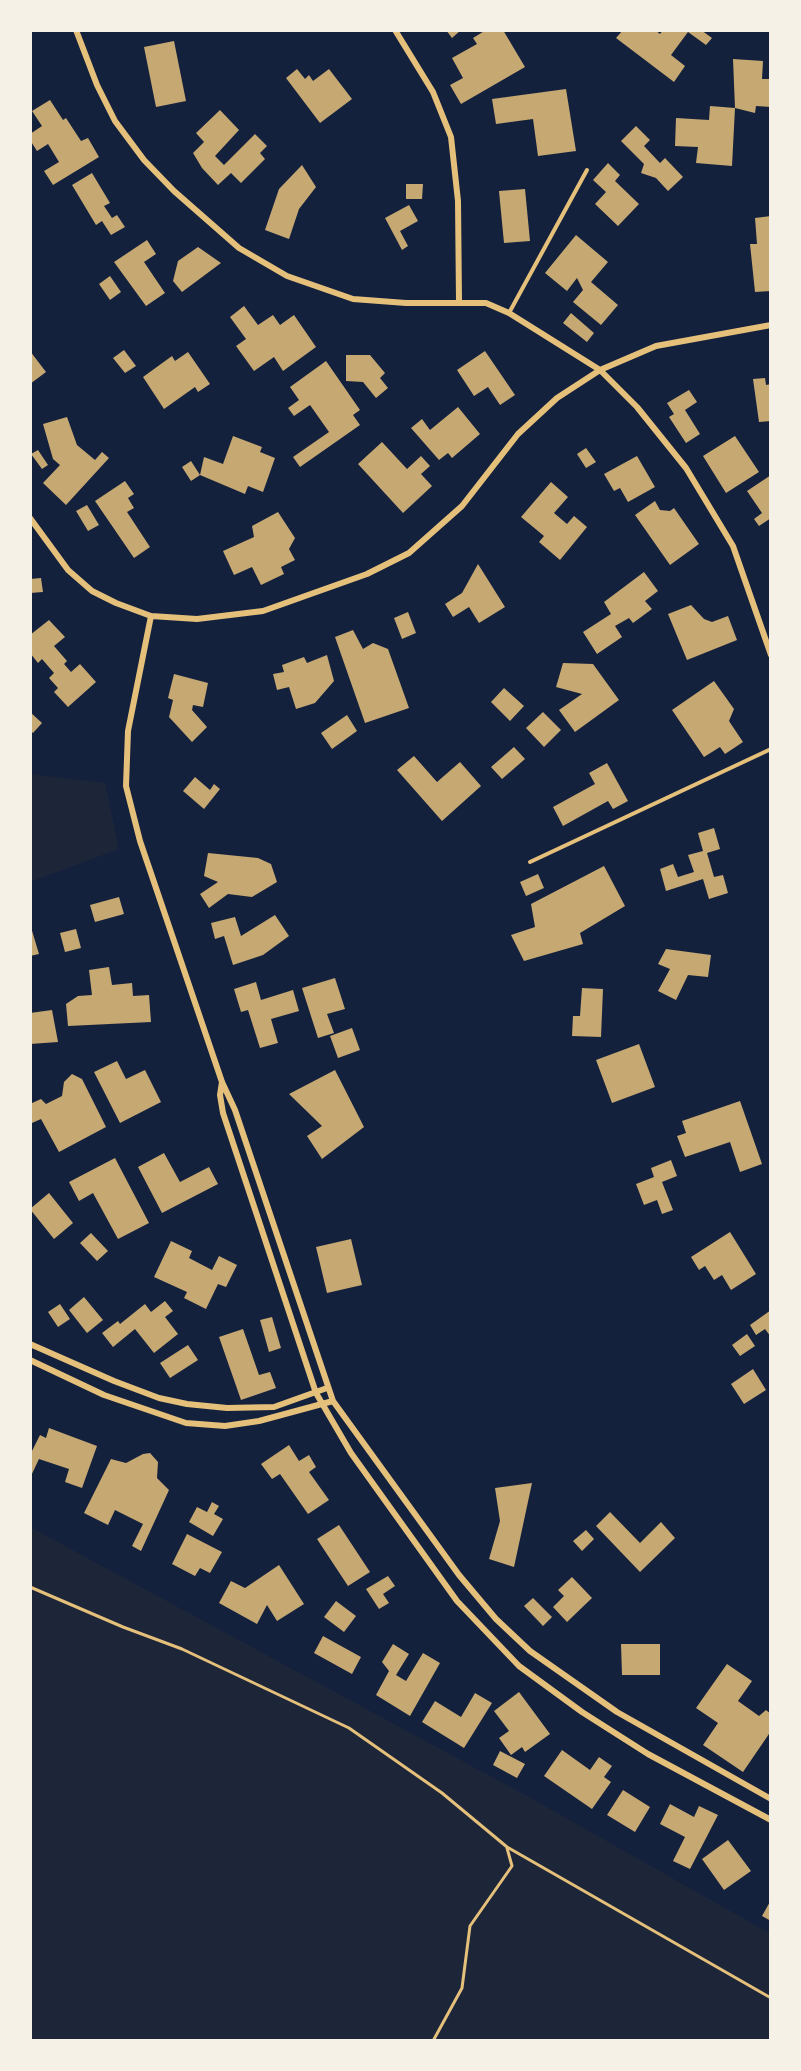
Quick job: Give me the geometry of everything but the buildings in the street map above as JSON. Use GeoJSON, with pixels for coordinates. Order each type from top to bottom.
{"type":"FeatureCollection","features":[{"type":"Feature","properties":{"kind":"street"},"geometry":{"type":"LineString","coordinates":[[76,30],[89,66],[111,112],[138,152],[174,191],[239,248],[286,276],[353,299],[406,303],[459,301],[486,303],[509,314],[600,370],[637,407],[686,468],[733,546],[771,655]]}},
{"type":"Feature","properties":{"kind":"street"},"geometry":{"type":"LineString","coordinates":[[395,30],[433,92],[451,137],[458,201],[459,301]]}},
{"type":"Feature","properties":{"kind":"street"},"geometry":{"type":"LineString","coordinates":[[30,518],[68,570],[92,591],[152,616],[196,619],[263,611],[367,574],[409,553],[462,506],[518,434],[557,399],[600,370],[656,346],[771,325]]}},
{"type":"Feature","properties":{"kind":"street"},"geometry":{"type":"LineString","coordinates":[[152,616],[128,731],[126,786],[140,841],[222,1082],[235,1110],[333,1401],[459,1575],[496,1620],[530,1651],[617,1712],[771,1799]]}},
{"type":"Feature","properties":{"kind":"street"},"geometry":{"type":"LineString","coordinates":[[222,1082],[220,1095],[224,1113],[316,1393],[351,1454],[457,1601],[500,1649],[519,1666],[616,1735],[771,1820]]}},
{"type":"Feature","properties":{"kind":"street"},"geometry":{"type":"LineString","coordinates":[[30,1344],[114,1381],[159,1398],[187,1404],[227,1408],[274,1407],[327,1388]]}},
{"type":"Feature","properties":{"kind":"street"},"geometry":{"type":"LineString","coordinates":[[30,1360],[104,1395],[186,1423],[225,1426],[259,1421],[333,1401]]}},
{"type":"Feature","properties":{"kind":"lane"},"geometry":{"type":"LineString","coordinates":[[509,314],[587,170]]}},
{"type":"Feature","properties":{"kind":"lane"},"geometry":{"type":"LineString","coordinates":[[530,862],[771,749]]}},
{"type":"Feature","properties":{"kind":"path"},"geometry":{"type":"LineString","coordinates":[[30,1587],[123,1627],[182,1649],[348,1728],[442,1793],[507,1847],[771,1998]]}},
{"type":"Feature","properties":{"kind":"path"},"geometry":{"type":"LineString","coordinates":[[433,2041],[462,1988],[470,1926],[512,1866],[507,1847]]}},
{"type":"Feature","properties":{"kind":"shaded area"},"geometry":{"type":"Polygon","coordinates":[[[30,774],[105,783],[119,849],[30,882],[30,774]]]}},
{"type":"Feature","properties":{"kind":"shaded area"},"geometry":{"type":"Polygon","coordinates":[[[30,1527],[529,1797],[771,1934],[771,2041],[30,2041],[30,1527]]]}}]}
